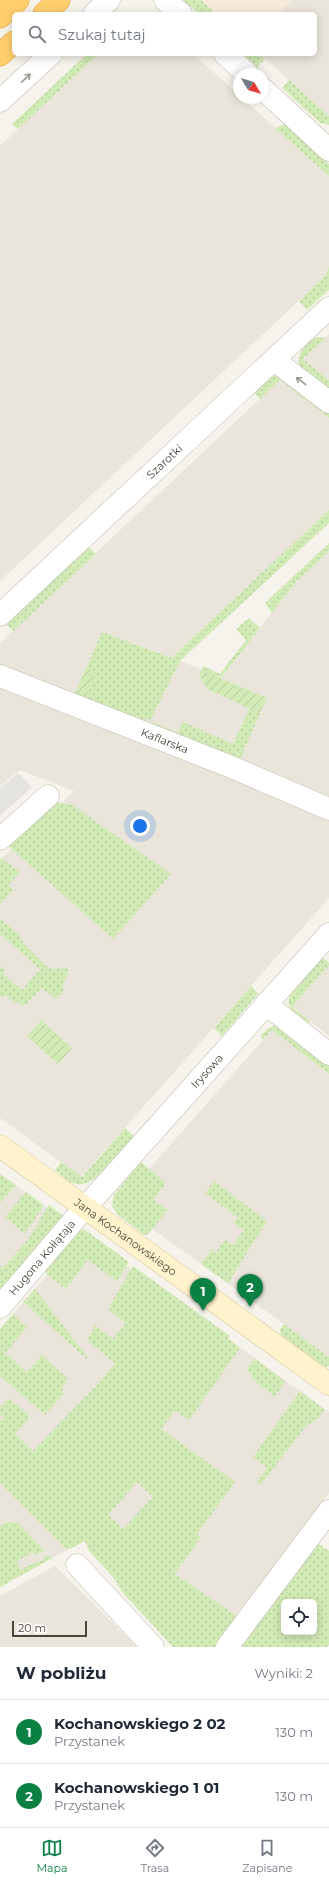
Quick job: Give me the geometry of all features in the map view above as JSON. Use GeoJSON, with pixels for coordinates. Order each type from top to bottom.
{"type":"FeatureCollection","features":[{"type":"Feature","properties":{"kind":"highway"},"geometry":{"type":"LineString","coordinates":[[0,17],[18,0]]}},
{"type":"Feature","properties":{"kind":"highway"},"geometry":{"type":"LineString","coordinates":[[46,12],[59,0]]}},
{"type":"Feature","properties":{"kind":"highway"},"geometry":{"type":"LineString","coordinates":[[0,56],[12,44]]}},
{"type":"Feature","properties":{"kind":"street"},"geometry":{"type":"LineString","coordinates":[[96,12],[109,0]]}},
{"type":"Feature","properties":{"kind":"street"},"geometry":{"type":"LineString","coordinates":[[165,0],[179,12]]}},
{"type":"Feature","properties":{"kind":"street"},"geometry":{"type":"LineString","coordinates":[[0,101],[49,56]]}},
{"type":"Feature","properties":{"kind":"street"},"geometry":{"type":"LineString","coordinates":[[227,56],[240,68]]}},
{"type":"Feature","properties":{"kind":"street"},"geometry":{"type":"LineString","coordinates":[[269,94],[329,149]]}},
{"type":"Feature","properties":{"kind":"street","name":"Szarotki"},"geometry":{"type":"LineString","coordinates":[[0,615],[329,308]]}},
{"type":"Feature","properties":{"kind":"street"},"geometry":{"type":"LineString","coordinates":[[274,360],[329,402]]}},
{"type":"Feature","properties":{"kind":"street","name":"Kaflarska"},"geometry":{"type":"LineString","coordinates":[[0,676],[229,766],[329,809]]}},
{"type":"Feature","properties":{"kind":"street"},"geometry":{"type":"LineString","coordinates":[[0,839],[48,796]]}},
{"type":"Feature","properties":{"kind":"street","name":"Irysowa"},"geometry":{"type":"LineString","coordinates":[[86,1207],[329,934]]}},
{"type":"Feature","properties":{"kind":"street"},"geometry":{"type":"LineString","coordinates":[[266,1004],[329,1054]]}},
{"type":"Feature","properties":{"kind":"street","name":"Jana Kochanowskiego"},"geometry":{"type":"LineString","coordinates":[[0,1146],[329,1384]]}},
{"type":"Feature","properties":{"kind":"street","name":"Hugona Kołłątaja"},"geometry":{"type":"LineString","coordinates":[[0,1307],[86,1207]]}},
{"type":"Feature","properties":{"kind":"street"},"geometry":{"type":"LineString","coordinates":[[227,1647],[329,1511]]}},
{"type":"Feature","properties":{"kind":"street"},"geometry":{"type":"LineString","coordinates":[[77,1565],[153,1647]]}},
{"type":"Feature","properties":{"kind":"shaded area"},"geometry":{"type":"Polygon","coordinates":[[[201,0],[292,0],[279,12],[215,12],[201,0]]]}},
{"type":"Feature","properties":{"kind":"shaded area"},"geometry":{"type":"Polygon","coordinates":[[[292,0],[329,0],[329,116],[262,56],[317,56],[317,12],[279,12],[292,0]]]}},
{"type":"Feature","properties":{"kind":"shaded area"},"geometry":{"type":"Polygon","coordinates":[[[96,56],[195,56],[233,90],[233,104],[249,104],[329,176],[329,267],[325,276],[0,581],[0,146],[96,56]]]}},
{"type":"Feature","properties":{"kind":"shaded area"},"geometry":{"type":"Polygon","coordinates":[[[329,334],[329,380],[303,359],[329,334]]]}},
{"type":"Feature","properties":{"kind":"shaded area"},"geometry":{"type":"Polygon","coordinates":[[[280,380],[329,418],[329,510],[172,657],[221,678],[295,583],[329,551],[329,802],[0,670],[0,643],[280,380]]]}},
{"type":"Feature","properties":{"kind":"shaded area"},"geometry":{"type":"Polygon","coordinates":[[[0,683],[329,816],[329,898],[81,1177],[0,1118],[0,860],[74,791],[20,770],[0,786],[0,683]]]}},
{"type":"Feature","properties":{"kind":"shaded area"},"geometry":{"type":"Polygon","coordinates":[[[18,773],[32,787],[0,816],[0,788],[18,773]]]}},
{"type":"Feature","properties":{"kind":"shaded area"},"geometry":{"type":"Polygon","coordinates":[[[329,965],[329,1036],[292,1007],[329,965]]]}},
{"type":"Feature","properties":{"kind":"shaded area"},"geometry":{"type":"Polygon","coordinates":[[[272,1030],[329,1074],[329,1357],[118,1204],[272,1030]]]}},
{"type":"Feature","properties":{"kind":"shaded area"},"geometry":{"type":"Polygon","coordinates":[[[0,1174],[59,1216],[0,1283],[0,1174]]]}},
{"type":"Feature","properties":{"kind":"shaded area"},"geometry":{"type":"Polygon","coordinates":[[[83,1234],[329,1412],[329,1493],[216,1647],[85,1541],[98,1384],[33,1452],[1,1482],[67,1550],[0,1587],[0,1329],[83,1234]]]}},
{"type":"Feature","properties":{"kind":"shaded area"},"geometry":{"type":"Polygon","coordinates":[[[55,1566],[137,1647],[0,1647],[0,1596],[55,1566]]]}},
{"type":"Feature","properties":{"kind":"green space"},"geometry":{"type":"Polygon","coordinates":[[[183,0],[201,0],[214,12],[197,12],[183,0]]]}},
{"type":"Feature","properties":{"kind":"green space"},"geometry":{"type":"Polygon","coordinates":[[[85,56],[96,56],[18,129],[12,124],[85,56]]]}},
{"type":"Feature","properties":{"kind":"green space"},"geometry":{"type":"Polygon","coordinates":[[[245,56],[262,56],[265,59],[257,67],[245,56]]]}},
{"type":"Feature","properties":{"kind":"green space"},"geometry":{"type":"Polygon","coordinates":[[[289,80],[329,116],[329,125],[320,123],[282,88],[289,80]]]}},
{"type":"Feature","properties":{"kind":"green space"},"geometry":{"type":"Polygon","coordinates":[[[285,124],[329,164],[329,176],[275,128],[285,124]]]}},
{"type":"Feature","properties":{"kind":"green space"},"geometry":{"type":"Polygon","coordinates":[[[329,267],[329,290],[307,310],[299,301],[325,276],[329,267]]]}},
{"type":"Feature","properties":{"kind":"green space"},"geometry":{"type":"Polygon","coordinates":[[[317,337],[325,338],[303,359],[329,380],[329,390],[299,365],[299,356],[303,348],[317,337]]]}},
{"type":"Feature","properties":{"kind":"green space"},"geometry":{"type":"Polygon","coordinates":[[[278,375],[329,408],[329,418],[280,380],[260,399],[254,393],[269,378],[278,375]]]}},
{"type":"Feature","properties":{"kind":"green space"},"geometry":{"type":"Polygon","coordinates":[[[329,510],[329,523],[180,661],[151,719],[130,721],[85,703],[94,678],[88,664],[102,632],[171,658],[329,510]]]}},
{"type":"Feature","properties":{"kind":"green space"},"geometry":{"type":"Polygon","coordinates":[[[329,543],[329,551],[295,583],[272,613],[265,603],[329,543]]]}},
{"type":"Feature","properties":{"kind":"green space"},"geometry":{"type":"Polygon","coordinates":[[[89,547],[96,554],[13,631],[6,624],[89,547]]]}},
{"type":"Feature","properties":{"kind":"green space"},"geometry":{"type":"Polygon","coordinates":[[[249,618],[260,628],[221,678],[201,670],[204,666],[220,674],[246,640],[236,629],[249,618]]]}},
{"type":"Feature","properties":{"kind":"green space"},"geometry":{"type":"Polygon","coordinates":[[[88,664],[94,678],[85,703],[73,698],[88,664]]]}},
{"type":"Feature","properties":{"kind":"green space"},"geometry":{"type":"Polygon","coordinates":[[[201,670],[267,698],[260,713],[207,689],[199,674],[201,670]]]}},
{"type":"Feature","properties":{"kind":"green space"},"geometry":{"type":"Polygon","coordinates":[[[250,708],[260,713],[238,764],[141,725],[155,723],[178,733],[183,722],[233,744],[250,708]]]}},
{"type":"Feature","properties":{"kind":"green space"},"geometry":{"type":"Polygon","coordinates":[[[55,802],[72,805],[171,874],[113,939],[7,845],[55,802]]]}},
{"type":"Feature","properties":{"kind":"green space"},"geometry":{"type":"Polygon","coordinates":[[[1,858],[20,872],[8,885],[13,890],[0,904],[0,860],[1,858]]]}},
{"type":"Feature","properties":{"kind":"green space"},"geometry":{"type":"Polygon","coordinates":[[[0,919],[18,933],[22,942],[45,965],[51,969],[69,968],[62,988],[65,990],[56,999],[42,988],[24,1006],[18,1002],[16,1003],[6,996],[0,997],[0,966],[5,970],[2,973],[22,990],[40,970],[48,976],[0,934],[0,919]]]}},
{"type":"Feature","properties":{"kind":"green space"},"geometry":{"type":"Polygon","coordinates":[[[322,957],[329,963],[329,965],[292,1007],[310,1021],[306,1027],[289,1007],[289,997],[322,957]]]}},
{"type":"Feature","properties":{"kind":"green space"},"geometry":{"type":"Polygon","coordinates":[[[251,986],[258,994],[222,1036],[214,1028],[251,986]]]}},
{"type":"Feature","properties":{"kind":"green space"},"geometry":{"type":"Polygon","coordinates":[[[41,1020],[72,1048],[58,1064],[27,1036],[41,1020]]]}},
{"type":"Feature","properties":{"kind":"green space"},"geometry":{"type":"Polygon","coordinates":[[[276,1025],[329,1065],[329,1074],[272,1030],[263,1040],[261,1035],[269,1028],[276,1025]]]}},
{"type":"Feature","properties":{"kind":"green space"},"geometry":{"type":"Polygon","coordinates":[[[125,1128],[134,1136],[108,1167],[92,1181],[84,1184],[76,1184],[67,1180],[55,1170],[61,1162],[82,1177],[125,1128]]]}},
{"type":"Feature","properties":{"kind":"green space"},"geometry":{"type":"Polygon","coordinates":[[[141,1162],[166,1183],[153,1200],[168,1210],[148,1234],[144,1235],[118,1215],[112,1206],[114,1195],[141,1162]]]}},
{"type":"Feature","properties":{"kind":"green space"},"geometry":{"type":"Polygon","coordinates":[[[0,1174],[16,1185],[0,1203],[0,1174]]]}},
{"type":"Feature","properties":{"kind":"green space"},"geometry":{"type":"Polygon","coordinates":[[[214,1181],[267,1221],[228,1283],[201,1264],[212,1249],[216,1252],[225,1240],[233,1245],[244,1230],[233,1223],[238,1218],[205,1193],[214,1181]]]}},
{"type":"Feature","properties":{"kind":"green space"},"geometry":{"type":"Polygon","coordinates":[[[26,1192],[44,1205],[25,1234],[5,1217],[26,1192]]]}},
{"type":"Feature","properties":{"kind":"green space"},"geometry":{"type":"Polygon","coordinates":[[[49,1205],[64,1216],[0,1296],[0,1265],[3,1268],[29,1238],[49,1205]]]}},
{"type":"Feature","properties":{"kind":"green space"},"geometry":{"type":"Polygon","coordinates":[[[81,1229],[85,1230],[129,1262],[117,1281],[87,1260],[66,1289],[47,1275],[44,1269],[81,1229]]]}},
{"type":"Feature","properties":{"kind":"green space"},"geometry":{"type":"Polygon","coordinates":[[[133,1266],[230,1336],[229,1339],[240,1348],[189,1420],[175,1411],[161,1429],[235,1482],[197,1534],[201,1537],[174,1575],[178,1576],[238,1617],[219,1647],[173,1647],[122,1592],[114,1578],[89,1551],[85,1541],[67,1550],[0,1483],[0,1421],[4,1417],[0,1414],[0,1407],[9,1398],[30,1416],[15,1434],[33,1451],[98,1384],[115,1363],[87,1340],[95,1325],[113,1339],[126,1323],[108,1309],[133,1266]],[[137,1482],[108,1515],[123,1529],[153,1497],[137,1482]]]}},
{"type":"Feature","properties":{"kind":"green space"},"geometry":{"type":"Polygon","coordinates":[[[35,1289],[88,1358],[87,1359],[23,1302],[35,1289]]]}},
{"type":"Feature","properties":{"kind":"green space"},"geometry":{"type":"Polygon","coordinates":[[[13,1314],[27,1327],[5,1353],[27,1372],[42,1355],[68,1379],[62,1388],[63,1395],[45,1415],[0,1376],[0,1329],[13,1314]]]}},
{"type":"Feature","properties":{"kind":"green space"},"geometry":{"type":"Polygon","coordinates":[[[284,1324],[329,1357],[329,1366],[325,1367],[281,1335],[280,1329],[284,1324]]]}},
{"type":"Feature","properties":{"kind":"green space"},"geometry":{"type":"Polygon","coordinates":[[[254,1358],[285,1381],[275,1396],[259,1385],[247,1370],[254,1358]]]}},
{"type":"Feature","properties":{"kind":"green space"},"geometry":{"type":"Polygon","coordinates":[[[300,1391],[325,1410],[318,1418],[306,1426],[261,1484],[257,1482],[267,1468],[253,1457],[300,1391]]]}},
{"type":"Feature","properties":{"kind":"green space"},"geometry":{"type":"Polygon","coordinates":[[[17,1522],[44,1550],[35,1555],[33,1552],[17,1561],[21,1570],[38,1561],[40,1562],[49,1555],[52,1558],[0,1587],[0,1526],[5,1523],[17,1522]]]}},
{"type":"Feature","properties":{"kind":"green space"},"geometry":{"type":"Polygon","coordinates":[[[316,1542],[329,1551],[329,1645],[327,1647],[236,1647],[316,1542]]]}},
{"type":"Feature","properties":{"kind":"place","name":"Kochanowskiego 1 01"},"geometry":{"type":"Point","coordinates":[250,1307]}},
{"type":"Feature","properties":{"kind":"place","name":"Kochanowskiego 2 02"},"geometry":{"type":"Point","coordinates":[203,1311]}}]}
